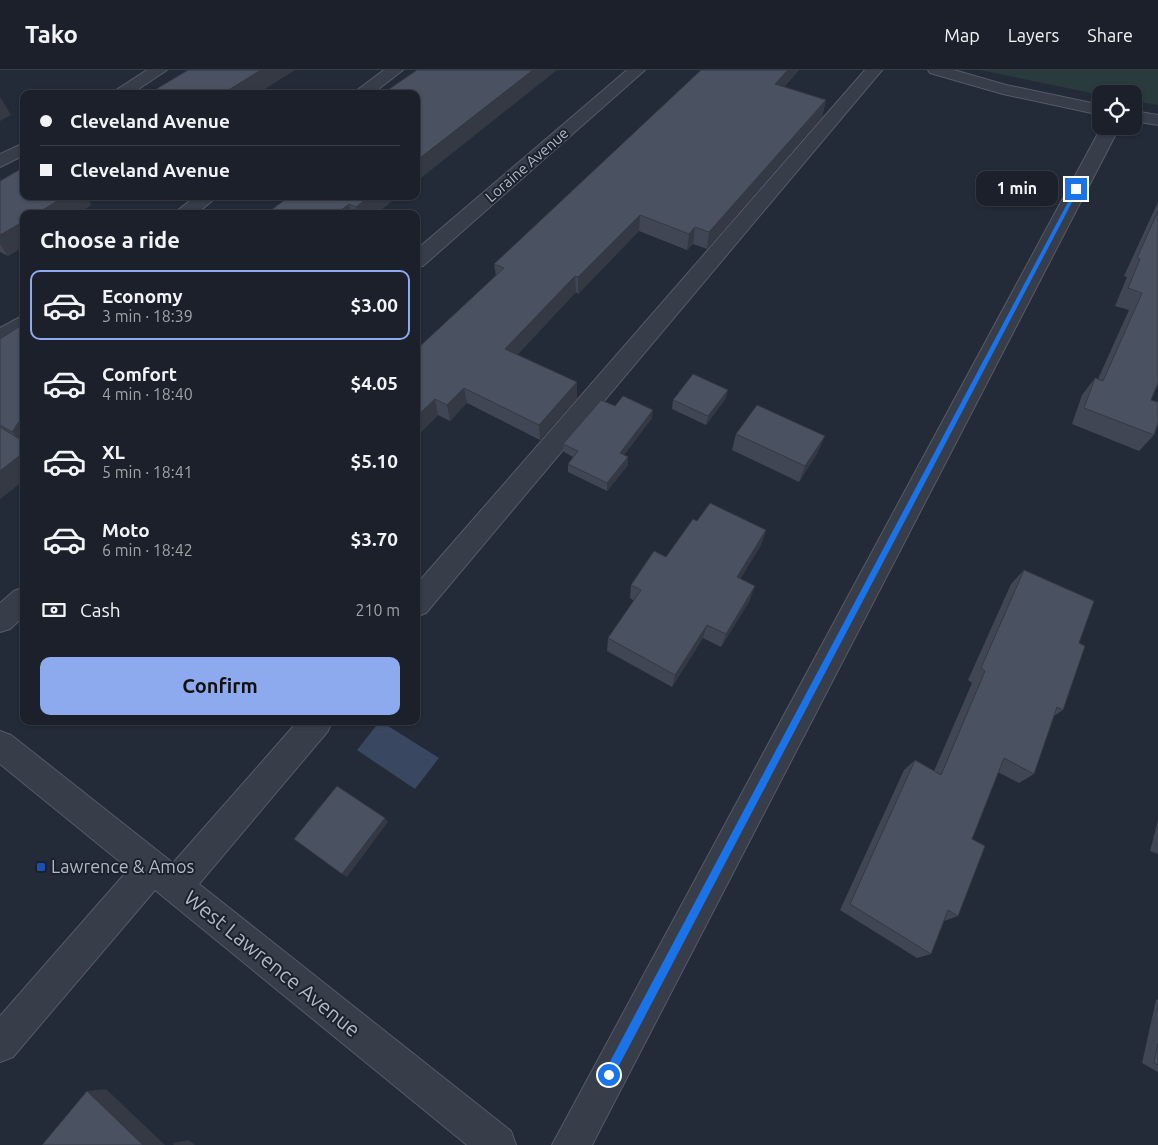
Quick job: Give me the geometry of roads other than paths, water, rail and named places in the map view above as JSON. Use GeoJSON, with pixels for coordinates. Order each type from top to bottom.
{"type":"FeatureCollection","features":[{"type":"Feature","properties":{"kind":"street"},"geometry":{"type":"LineString","coordinates":[[125,90],[159,70]]}},
{"type":"Feature","properties":{"kind":"street"},"geometry":{"type":"LineString","coordinates":[[366,90],[395,70]]}},
{"type":"Feature","properties":{"kind":"street","name":"Loraine Avenue"},"geometry":{"type":"LineString","coordinates":[[420,258],[637,70]]}},
{"type":"Feature","properties":{"kind":"street"},"geometry":{"type":"LineString","coordinates":[[420,600],[874,70]]}},
{"type":"Feature","properties":{"kind":"street"},"geometry":{"type":"LineString","coordinates":[[936,70],[1004,89],[1092,108]]}},
{"type":"Feature","properties":{"kind":"street"},"geometry":{"type":"LineString","coordinates":[[1142,117],[1158,120]]}},
{"type":"Feature","properties":{"kind":"street"},"geometry":{"type":"LineString","coordinates":[[571,1145],[1106,135]]}},
{"type":"Feature","properties":{"kind":"street"},"geometry":{"type":"LineString","coordinates":[[0,161],[20,150]]}},
{"type":"Feature","properties":{"kind":"street"},"geometry":{"type":"LineString","coordinates":[[189,210],[203,200]]}},
{"type":"Feature","properties":{"kind":"street"},"geometry":{"type":"LineString","coordinates":[[0,338],[20,325]]}},
{"type":"Feature","properties":{"kind":"street"},"geometry":{"type":"LineString","coordinates":[[0,620],[20,602]]}},
{"type":"Feature","properties":{"kind":"street"},"geometry":{"type":"LineString","coordinates":[[0,1044],[312,725]]}},
{"type":"Feature","properties":{"kind":"street","name":"West Lawrence Avenue"},"geometry":{"type":"LineString","coordinates":[[0,745],[497,1145]]}},
{"type":"Feature","properties":{"kind":"water"},"geometry":{"type":"Polygon","coordinates":[[[377,725],[386,725],[439,758],[415,789],[357,750],[377,725]]]}},
{"type":"Feature","properties":{"kind":"place","name":"Lawrence & Amos"},"geometry":{"type":"Point","coordinates":[41,867]}}]}
